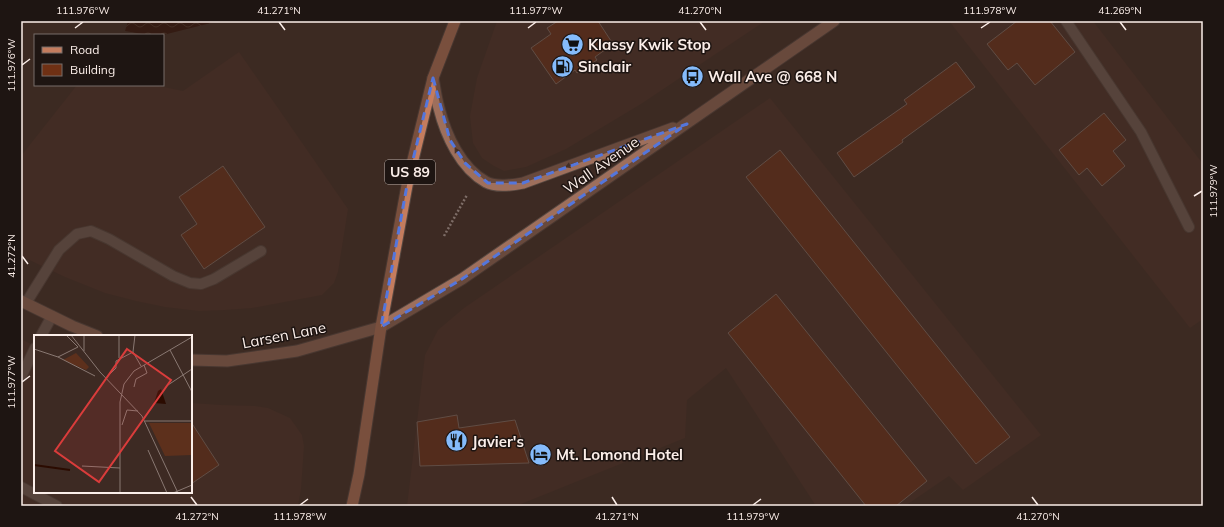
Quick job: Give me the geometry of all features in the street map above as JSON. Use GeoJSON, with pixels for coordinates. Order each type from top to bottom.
{"type":"FeatureCollection","features":[{"type":"Feature","properties":{"kind":"main road","name":"US 89"},"geometry":{"type":"LineString","coordinates":[[352,506],[359,474],[381,327],[408,180],[433,78],[455,21]]}},
{"type":"Feature","properties":{"kind":"main road","name":"Wall Avenue"},"geometry":{"type":"LineString","coordinates":[[381,327],[462,279],[834,21]]}},
{"type":"Feature","properties":{"kind":"main road"},"geometry":{"type":"LineString","coordinates":[[433,78],[439,109],[450,140],[465,164],[475,174],[488,183],[515,185],[523,183],[687,124]]}},
{"type":"Feature","properties":{"kind":"main road"},"geometry":{"type":"LineString","coordinates":[[23,302],[95,335]]}},
{"type":"Feature","properties":{"kind":"main road","name":"Larsen Lane"},"geometry":{"type":"LineString","coordinates":[[192,360],[227,361],[297,351],[381,327]]}},
{"type":"Feature","properties":{"kind":"lane"},"geometry":{"type":"LineString","coordinates":[[1066,21],[1141,132],[1189,226]]}},
{"type":"Feature","properties":{"kind":"lane"},"geometry":{"type":"LineString","coordinates":[[23,302],[59,250],[77,234],[91,231],[109,239],[173,276],[190,284],[201,284],[214,279],[261,251]]}},
{"type":"Feature","properties":{"kind":"lane"},"geometry":{"type":"LineString","coordinates":[[42,335],[52,316]]}},
{"type":"Feature","properties":{"kind":"lane"},"geometry":{"type":"LineString","coordinates":[[21,377],[34,350]]}},
{"type":"Feature","properties":{"kind":"lane"},"geometry":{"type":"LineString","coordinates":[[21,487],[57,506]]}},
{"type":"Feature","properties":{"kind":"path"},"geometry":{"type":"LineString","coordinates":[[444,236],[467,195]]}},
{"type":"Feature","properties":{"kind":"highlighted area"},"geometry":{"type":"Polygon","coordinates":[[[433,78],[450,140],[465,163],[488,183],[523,183],[687,124],[462,279],[381,327],[408,180],[433,78]]]}},
{"type":"Feature","properties":{"kind":"shaded area"},"geometry":{"type":"Polygon","coordinates":[[[497,21],[765,21],[641,104],[566,149],[526,167],[504,171],[482,158],[473,143],[470,116],[477,78],[497,21]]]}},
{"type":"Feature","properties":{"kind":"shaded area"},"geometry":{"type":"Polygon","coordinates":[[[949,21],[1093,21],[1203,164],[1203,319],[1190,328],[949,21]]]}},
{"type":"Feature","properties":{"kind":"shaded area"},"geometry":{"type":"Polygon","coordinates":[[[239,52],[348,209],[338,272],[334,283],[322,295],[252,308],[199,311],[165,307],[105,293],[65,277],[21,256],[21,156],[76,86],[159,86],[183,91],[239,52]]]}},
{"type":"Feature","properties":{"kind":"shaded area"},"geometry":{"type":"Polygon","coordinates":[[[770,98],[1041,435],[963,490],[949,476],[905,506],[816,506],[726,368],[687,400],[685,438],[516,506],[407,506],[425,355],[438,330],[464,308],[770,98]]]}},
{"type":"Feature","properties":{"kind":"shaded area"},"geometry":{"type":"Polygon","coordinates":[[[21,339],[34,346],[34,493],[192,493],[192,403],[268,408],[290,418],[302,435],[304,446],[301,489],[298,506],[21,506],[21,339]]]}},
{"type":"Feature","properties":{"kind":"water"},"geometry":{"type":"Polygon","coordinates":[[[128,21],[219,21],[164,35],[142,34],[125,31],[128,21]]]}},
{"type":"Feature","properties":{"kind":"building","name":"Sinclair"},"geometry":{"type":"Polygon","coordinates":[[[558,21],[598,21],[613,44],[595,57],[597,60],[577,73],[575,70],[556,84],[531,48],[551,34],[547,28],[558,21]]]}},
{"type":"Feature","properties":{"kind":"building"},"geometry":{"type":"Polygon","coordinates":[[[1017,21],[1050,21],[1075,52],[1035,85],[1017,63],[1008,70],[987,44],[1017,21]]]}},
{"type":"Feature","properties":{"kind":"building"},"geometry":{"type":"Polygon","coordinates":[[[956,62],[975,87],[854,177],[837,153],[907,104],[904,100],[956,62]]]}},
{"type":"Feature","properties":{"kind":"building"},"geometry":{"type":"Polygon","coordinates":[[[1104,113],[1126,140],[1113,151],[1125,166],[1102,186],[1087,168],[1079,175],[1059,150],[1104,113]]]}},
{"type":"Feature","properties":{"kind":"building"},"geometry":{"type":"Polygon","coordinates":[[[780,150],[1010,437],[976,464],[746,177],[780,150]]]}},
{"type":"Feature","properties":{"kind":"building"},"geometry":{"type":"Polygon","coordinates":[[[223,166],[265,227],[204,269],[181,235],[197,224],[179,197],[223,166]]]}},
{"type":"Feature","properties":{"kind":"building"},"geometry":{"type":"Polygon","coordinates":[[[776,294],[927,481],[896,506],[866,506],[728,333],[776,294]]]}},
{"type":"Feature","properties":{"kind":"building","name":"Javier's"},"geometry":{"type":"Polygon","coordinates":[[[457,415],[459,428],[515,420],[529,463],[420,466],[417,422],[457,415]]]}},
{"type":"Feature","properties":{"kind":"building"},"geometry":{"type":"Polygon","coordinates":[[[192,424],[219,465],[192,483],[192,424]]]}},
{"type":"Feature","properties":{"kind":"place","name":"Klassy Kwik Stop"},"geometry":{"type":"Point","coordinates":[572,44]}},
{"type":"Feature","properties":{"kind":"place","name":"Sinclair"},"geometry":{"type":"Point","coordinates":[562,66]}},
{"type":"Feature","properties":{"kind":"place","name":"Wall Ave @ 668 N"},"geometry":{"type":"Point","coordinates":[692,76]}},
{"type":"Feature","properties":{"kind":"place","name":"Javier's"},"geometry":{"type":"Point","coordinates":[457,441]}},
{"type":"Feature","properties":{"kind":"place","name":"Mt. Lomond Hotel"},"geometry":{"type":"Point","coordinates":[540,454]}}]}
